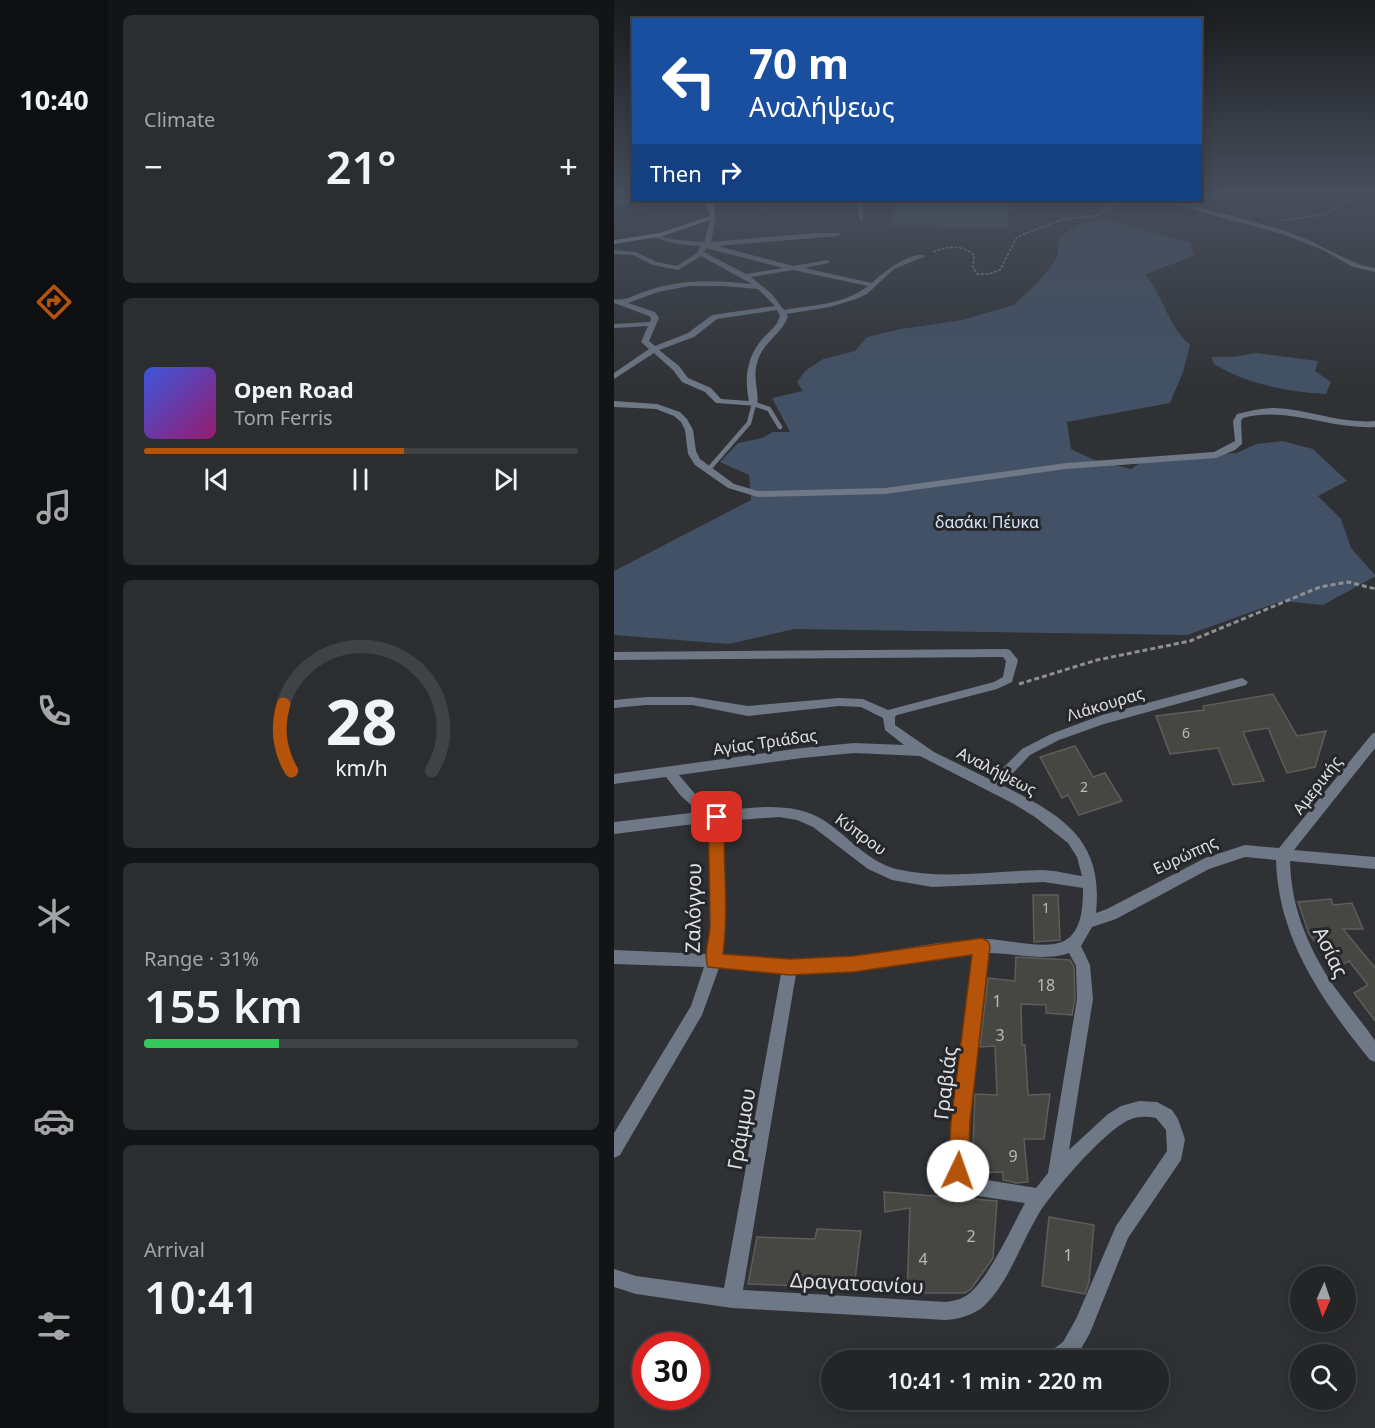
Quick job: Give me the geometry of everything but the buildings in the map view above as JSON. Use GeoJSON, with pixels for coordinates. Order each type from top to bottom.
{"type":"FeatureCollection","features":[{"type":"Feature","properties":{"kind":"street"},"geometry":{"type":"LineString","coordinates":[[647,260],[655,264],[678,268]]}},
{"type":"Feature","properties":{"kind":"street"},"geometry":{"type":"LineString","coordinates":[[672,275],[689,260]]}},
{"type":"Feature","properties":{"kind":"street"},"geometry":{"type":"LineString","coordinates":[[618,302],[652,314],[655,318],[645,342],[676,368],[685,380],[708,390],[719,401],[754,404],[749,385],[751,369],[765,341],[782,322],[784,316],[760,287],[719,260]]}},
{"type":"Feature","properties":{"kind":"street"},"geometry":{"type":"LineString","coordinates":[[755,260],[873,285]]}},
{"type":"Feature","properties":{"kind":"street"},"geometry":{"type":"LineString","coordinates":[[614,377],[653,350],[691,335],[715,317],[839,302],[866,292],[892,268],[914,260]]}},
{"type":"Feature","properties":{"kind":"street"},"geometry":{"type":"LineString","coordinates":[[1345,260],[1359,267],[1376,270]]}},
{"type":"Feature","properties":{"kind":"street"},"geometry":{"type":"LineString","coordinates":[[746,276],[827,262]]}},
{"type":"Feature","properties":{"kind":"street"},"geometry":{"type":"LineString","coordinates":[[720,283],[738,272]]}},
{"type":"Feature","properties":{"kind":"street"},"geometry":{"type":"LineString","coordinates":[[660,287],[666,281]]}},
{"type":"Feature","properties":{"kind":"street"},"geometry":{"type":"LineString","coordinates":[[618,302],[660,287],[720,283],[760,287]]}},
{"type":"Feature","properties":{"kind":"street"},"geometry":{"type":"LineString","coordinates":[[614,327],[653,324]]}},
{"type":"Feature","properties":{"kind":"street"},"geometry":{"type":"LineString","coordinates":[[614,404],[647,403],[660,406],[677,416],[689,427],[693,454],[697,461],[719,480],[741,492],[758,494],[885,491],[1066,466],[1216,455],[1239,442],[1237,421],[1240,416],[1266,410],[1287,410],[1356,426],[1376,424]]}},
{"type":"Feature","properties":{"kind":"street"},"geometry":{"type":"LineString","coordinates":[[614,656],[1000,651],[1010,656],[1012,668],[1008,679],[997,685],[901,709],[888,716],[863,703],[839,702],[748,711],[692,701],[614,704]]}},
{"type":"Feature","properties":{"kind":"street","name":"Λιάκουρας"},"geometry":{"type":"LineString","coordinates":[[994,785],[1026,752],[1055,737],[1102,720],[1242,682]]}},
{"type":"Feature","properties":{"kind":"street","name":"Αναλήψεως"},"geometry":{"type":"LineString","coordinates":[[888,716],[889,728],[922,751],[994,785],[1044,814],[1078,845],[1088,869],[1088,922]]}},
{"type":"Feature","properties":{"kind":"street","name":"Αμερικής"},"geometry":{"type":"LineString","coordinates":[[1283,854],[1376,737]]}},
{"type":"Feature","properties":{"kind":"street","name":"Αγίας Τριάδας"},"geometry":{"type":"LineString","coordinates":[[614,779],[854,748],[922,751]]}},
{"type":"Feature","properties":{"kind":"street"},"geometry":{"type":"LineString","coordinates":[[670,772],[688,796],[717,817]]}},
{"type":"Feature","properties":{"kind":"street","name":"Κύπρου"},"geometry":{"type":"LineString","coordinates":[[614,828],[688,818],[779,812],[798,815],[824,828],[873,865],[892,874],[932,881],[1044,876],[1089,883]]}},
{"type":"Feature","properties":{"kind":"street","name":"Ζαλόγγου"},"geometry":{"type":"LineString","coordinates":[[614,1149],[697,1010],[714,961],[718,927],[717,817]]}},
{"type":"Feature","properties":{"kind":"street","name":"Ευρώπης"},"geometry":{"type":"LineString","coordinates":[[1088,922],[1111,914],[1176,877],[1229,855],[1246,851],[1376,863]]}},
{"type":"Feature","properties":{"kind":"street","name":"Ασίας"},"geometry":{"type":"LineString","coordinates":[[1283,854],[1282,873],[1286,898],[1304,948],[1341,1014],[1376,1054]]}},
{"type":"Feature","properties":{"kind":"street"},"geometry":{"type":"LineString","coordinates":[[614,957],[790,967],[853,964],[982,946],[1048,950],[1072,944],[1081,935],[1088,922]]}},
{"type":"Feature","properties":{"kind":"street"},"geometry":{"type":"LineString","coordinates":[[1055,1180],[1085,999],[1083,965],[1072,944]]}},
{"type":"Feature","properties":{"kind":"street","name":"Γραβιάς"},"geometry":{"type":"LineString","coordinates":[[982,946],[961,1122],[958,1171],[962,1180],[971,1186],[1040,1197]]}},
{"type":"Feature","properties":{"kind":"street","name":"Γράμμου"},"geometry":{"type":"LineString","coordinates":[[732,1299],[790,967]]}},
{"type":"Feature","properties":{"kind":"street","name":"Δραγατσανίου"},"geometry":{"type":"LineString","coordinates":[[614,1278],[636,1285],[732,1299],[946,1311],[967,1307],[982,1294],[1040,1197],[1084,1148],[1122,1114],[1135,1109],[1151,1109],[1164,1113],[1175,1131],[1177,1143],[1175,1154],[1122,1232],[1083,1326],[1069,1350]]}},
{"type":"Feature","properties":{"kind":"lane"},"geometry":{"type":"LineString","coordinates":[[708,470],[749,423],[754,404],[769,409],[780,427]]}},
{"type":"Feature","properties":{"kind":"path"},"geometry":{"type":"LineString","coordinates":[[974,260],[973,267],[977,274],[989,274],[1000,270],[1005,260]]}},
{"type":"Feature","properties":{"kind":"path"},"geometry":{"type":"LineString","coordinates":[[997,685],[1016,686],[1097,660],[1190,641],[1320,587],[1348,582],[1376,589]]}},
{"type":"Feature","properties":{"kind":"green space","name":"δασάκι Πέυκα"},"geometry":{"type":"Polygon","coordinates":[[[1056,260],[1184,260],[1145,274],[1176,329],[1190,345],[1183,372],[1170,403],[1067,422],[1071,449],[1092,459],[1131,469],[1147,458],[1237,453],[1256,444],[1282,441],[1313,449],[1347,481],[1318,496],[1341,519],[1351,548],[1376,576],[1323,605],[1282,601],[1187,635],[794,629],[729,644],[614,635],[614,571],[751,500],[749,475],[720,462],[738,443],[762,438],[773,432],[790,432],[772,398],[803,391],[797,382],[805,371],[823,359],[855,351],[867,337],[901,329],[962,320],[1014,305],[1039,281],[1056,260]]]}},
{"type":"Feature","properties":{"kind":"green space"},"geometry":{"type":"Polygon","coordinates":[[[1256,353],[1318,361],[1315,371],[1331,382],[1326,394],[1282,389],[1254,382],[1214,364],[1211,357],[1232,357],[1256,353]]]}},
{"type":"Feature","properties":{"kind":"route"},"geometry":{"type":"LineString","coordinates":[[717,817],[718,927],[714,961],[790,967],[853,964],[982,946],[961,1122],[958,1171]]}}]}
